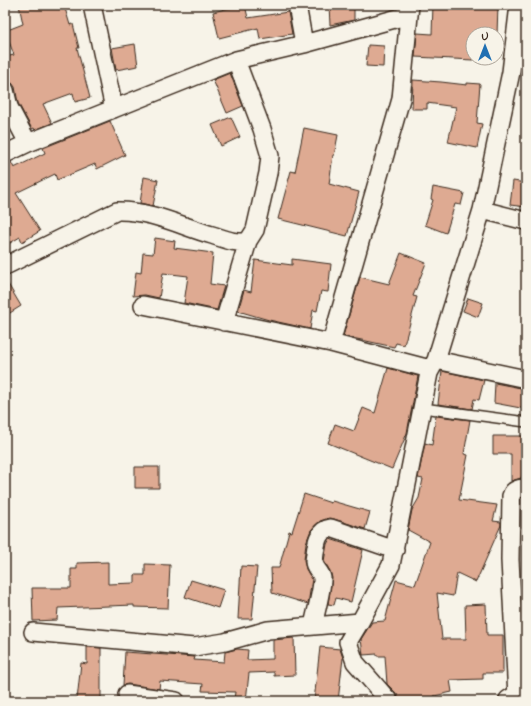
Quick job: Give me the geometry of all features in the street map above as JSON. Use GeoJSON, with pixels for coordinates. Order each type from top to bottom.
{"type":"FeatureCollection","features":[{"type":"Feature","properties":{"kind":"street"},"geometry":{"type":"LineString","coordinates":[[92,5],[114,109]]}},
{"type":"Feature","properties":{"kind":"street"},"geometry":{"type":"LineString","coordinates":[[297,5],[304,44]]}},
{"type":"Feature","properties":{"kind":"street"},"geometry":{"type":"LineString","coordinates":[[389,701],[355,662],[348,642],[391,565],[433,365],[482,210],[511,72],[519,5]]}},
{"type":"Feature","properties":{"kind":"street"},"geometry":{"type":"LineString","coordinates":[[5,154],[28,143],[236,60],[304,44],[410,10],[401,99],[331,343]]}},
{"type":"Feature","properties":{"kind":"street"},"geometry":{"type":"LineString","coordinates":[[224,322],[248,241],[255,230],[268,173],[270,156],[262,129],[236,60]]}},
{"type":"Feature","properties":{"kind":"street"},"geometry":{"type":"LineString","coordinates":[[5,90],[9,107],[28,143]]}},
{"type":"Feature","properties":{"kind":"street"},"geometry":{"type":"LineString","coordinates":[[482,210],[526,222]]}},
{"type":"Feature","properties":{"kind":"street"},"geometry":{"type":"LineString","coordinates":[[5,266],[117,212],[131,211],[157,216],[238,243],[248,241]]}},
{"type":"Feature","properties":{"kind":"street"},"geometry":{"type":"LineString","coordinates":[[143,304],[433,365],[526,379]]}},
{"type":"Feature","properties":{"kind":"street"},"geometry":{"type":"LineString","coordinates":[[518,698],[510,560],[510,496],[512,492],[519,488],[526,488]]}},
{"type":"Feature","properties":{"kind":"street"},"geometry":{"type":"LineString","coordinates":[[313,626],[322,582],[321,574],[314,566],[318,535],[321,531],[331,528],[395,550]]}},
{"type":"Feature","properties":{"kind":"street"},"geometry":{"type":"LineString","coordinates":[[33,632],[194,647],[225,642],[268,630],[360,622]]}},
{"type":"Feature","properties":{"kind":"street"},"geometry":{"type":"LineString","coordinates":[[127,694],[176,701]]}},
{"type":"Feature","properties":{"kind":"lane"},"geometry":{"type":"LineString","coordinates":[[423,408],[526,422]]}},
{"type":"Feature","properties":{"kind":"shaded area"},"geometry":{"type":"Polygon","coordinates":[[[526,584],[526,684],[519,585],[526,584]]]}},
{"type":"Feature","properties":{"kind":"building"},"geometry":{"type":"Polygon","coordinates":[[[19,5],[64,5],[70,25],[73,24],[79,48],[77,48],[90,98],[75,102],[73,93],[43,104],[52,123],[35,130],[34,128],[32,129],[18,103],[15,87],[8,81],[5,62],[5,57],[14,55],[5,31],[23,24],[19,5]]]}},
{"type":"Feature","properties":{"kind":"building"},"geometry":{"type":"Polygon","coordinates":[[[245,5],[248,18],[288,12],[292,34],[260,39],[258,28],[219,38],[213,12],[245,5]]]}},
{"type":"Feature","properties":{"kind":"building"},"geometry":{"type":"Polygon","coordinates":[[[329,5],[354,5],[354,20],[330,25],[329,5]]]}},
{"type":"Feature","properties":{"kind":"building"},"geometry":{"type":"Polygon","coordinates":[[[433,5],[498,5],[497,26],[465,26],[465,60],[415,57],[417,33],[432,34],[433,5]]]}},
{"type":"Feature","properties":{"kind":"building"},"geometry":{"type":"Polygon","coordinates":[[[135,44],[138,66],[116,70],[112,48],[135,44]]]}},
{"type":"Feature","properties":{"kind":"building"},"geometry":{"type":"Polygon","coordinates":[[[368,45],[384,46],[383,67],[366,66],[368,45]]]}},
{"type":"Feature","properties":{"kind":"building"},"geometry":{"type":"Polygon","coordinates":[[[230,73],[243,106],[227,113],[213,80],[230,73]]]}},
{"type":"Feature","properties":{"kind":"building"},"geometry":{"type":"Polygon","coordinates":[[[413,80],[467,85],[467,83],[480,84],[477,123],[482,124],[477,148],[448,142],[456,107],[427,103],[427,109],[412,109],[413,80]]]}},
{"type":"Feature","properties":{"kind":"building"},"geometry":{"type":"Polygon","coordinates":[[[231,117],[240,137],[221,146],[212,125],[231,117]]]}},
{"type":"Feature","properties":{"kind":"building"},"geometry":{"type":"Polygon","coordinates":[[[110,121],[125,155],[97,169],[95,164],[57,180],[55,174],[16,193],[40,231],[22,242],[20,237],[5,246],[5,164],[11,162],[14,168],[45,153],[43,148],[110,121]]]}},
{"type":"Feature","properties":{"kind":"building"},"geometry":{"type":"Polygon","coordinates":[[[304,128],[338,135],[334,156],[333,155],[329,184],[359,192],[347,236],[278,219],[291,171],[295,172],[304,128]]]}},
{"type":"Feature","properties":{"kind":"building"},"geometry":{"type":"Polygon","coordinates":[[[144,177],[158,180],[153,206],[140,203],[144,177]]]}},
{"type":"Feature","properties":{"kind":"building"},"geometry":{"type":"Polygon","coordinates":[[[513,181],[526,183],[526,207],[510,205],[513,181]]]}},
{"type":"Feature","properties":{"kind":"building"},"geometry":{"type":"Polygon","coordinates":[[[433,187],[464,193],[461,205],[455,204],[446,233],[425,225],[433,200],[431,199],[433,187]]]}},
{"type":"Feature","properties":{"kind":"building"},"geometry":{"type":"Polygon","coordinates":[[[155,238],[175,241],[174,248],[213,253],[210,284],[224,286],[217,310],[184,303],[188,276],[163,273],[159,298],[145,295],[133,296],[136,272],[141,273],[143,253],[153,254],[155,238]]]}},
{"type":"Feature","properties":{"kind":"building"},"geometry":{"type":"Polygon","coordinates":[[[401,253],[426,263],[413,296],[417,297],[404,345],[396,343],[394,347],[343,336],[360,277],[389,284],[401,253]]]}},
{"type":"Feature","properties":{"kind":"building"},"geometry":{"type":"Polygon","coordinates":[[[292,259],[331,264],[328,292],[321,291],[317,311],[313,310],[310,329],[269,320],[238,311],[244,290],[251,292],[255,260],[292,265],[292,259]]]}},
{"type":"Feature","properties":{"kind":"building"},"geometry":{"type":"Polygon","coordinates":[[[5,279],[21,306],[5,316],[5,279]]]}},
{"type":"Feature","properties":{"kind":"building"},"geometry":{"type":"Polygon","coordinates":[[[468,298],[483,303],[478,317],[463,311],[468,298]]]}},
{"type":"Feature","properties":{"kind":"building"},"geometry":{"type":"Polygon","coordinates":[[[388,368],[418,376],[407,433],[392,469],[328,443],[335,424],[354,431],[363,408],[375,413],[388,368]]]}},
{"type":"Feature","properties":{"kind":"building"},"geometry":{"type":"Polygon","coordinates":[[[442,371],[484,380],[479,400],[474,399],[472,409],[438,404],[442,371]]]}},
{"type":"Feature","properties":{"kind":"building"},"geometry":{"type":"Polygon","coordinates":[[[495,383],[526,389],[526,409],[494,403],[495,383]]]}},
{"type":"Feature","properties":{"kind":"building"},"geometry":{"type":"Polygon","coordinates":[[[436,416],[470,420],[464,454],[468,455],[459,500],[497,505],[493,521],[501,522],[476,582],[457,573],[453,596],[437,593],[442,639],[466,639],[465,605],[486,604],[487,635],[503,635],[503,673],[483,673],[483,679],[450,680],[452,692],[434,696],[435,701],[399,701],[397,694],[387,684],[385,656],[377,656],[377,654],[363,655],[361,639],[372,622],[385,621],[396,580],[415,585],[430,542],[408,530],[412,510],[419,498],[423,479],[418,478],[425,443],[432,445],[436,416]]]}},
{"type":"Feature","properties":{"kind":"building"},"geometry":{"type":"Polygon","coordinates":[[[493,436],[526,436],[526,475],[523,474],[521,478],[511,481],[511,454],[493,454],[493,436]]]}},
{"type":"Feature","properties":{"kind":"building"},"geometry":{"type":"Polygon","coordinates":[[[135,467],[159,467],[159,488],[135,488],[135,467]]]}},
{"type":"Feature","properties":{"kind":"building"},"geometry":{"type":"Polygon","coordinates":[[[304,494],[331,503],[332,501],[370,512],[365,529],[329,518],[320,521],[311,530],[306,543],[304,560],[306,569],[312,579],[308,604],[272,593],[271,568],[279,568],[289,531],[292,532],[304,494]]]}},
{"type":"Feature","properties":{"kind":"building"},"geometry":{"type":"Polygon","coordinates":[[[330,539],[363,550],[351,602],[336,598],[334,605],[328,604],[332,578],[324,561],[327,544],[330,539]]]}},
{"type":"Feature","properties":{"kind":"building"},"geometry":{"type":"Polygon","coordinates":[[[108,562],[108,584],[135,583],[135,575],[145,575],[145,564],[170,565],[168,608],[134,607],[134,605],[58,608],[57,620],[33,621],[32,588],[71,588],[71,569],[77,569],[77,563],[108,562]]]}},
{"type":"Feature","properties":{"kind":"building"},"geometry":{"type":"Polygon","coordinates":[[[241,566],[257,567],[252,619],[238,619],[241,566]]]}},
{"type":"Feature","properties":{"kind":"building"},"geometry":{"type":"Polygon","coordinates":[[[191,580],[224,590],[218,608],[185,597],[191,580]]]}},
{"type":"Feature","properties":{"kind":"building"},"geometry":{"type":"Polygon","coordinates":[[[294,638],[295,675],[274,676],[274,672],[249,673],[246,701],[234,699],[235,692],[202,691],[203,684],[160,681],[159,689],[128,684],[123,685],[125,652],[195,657],[194,660],[224,662],[225,652],[237,649],[248,650],[247,660],[273,659],[273,640],[294,638]]]}},
{"type":"Feature","properties":{"kind":"building"},"geometry":{"type":"Polygon","coordinates":[[[87,647],[101,648],[101,701],[77,700],[81,663],[87,664],[87,647]]]}},
{"type":"Feature","properties":{"kind":"building"},"geometry":{"type":"Polygon","coordinates":[[[320,647],[340,649],[343,658],[338,701],[314,701],[320,647]]]}}]}
